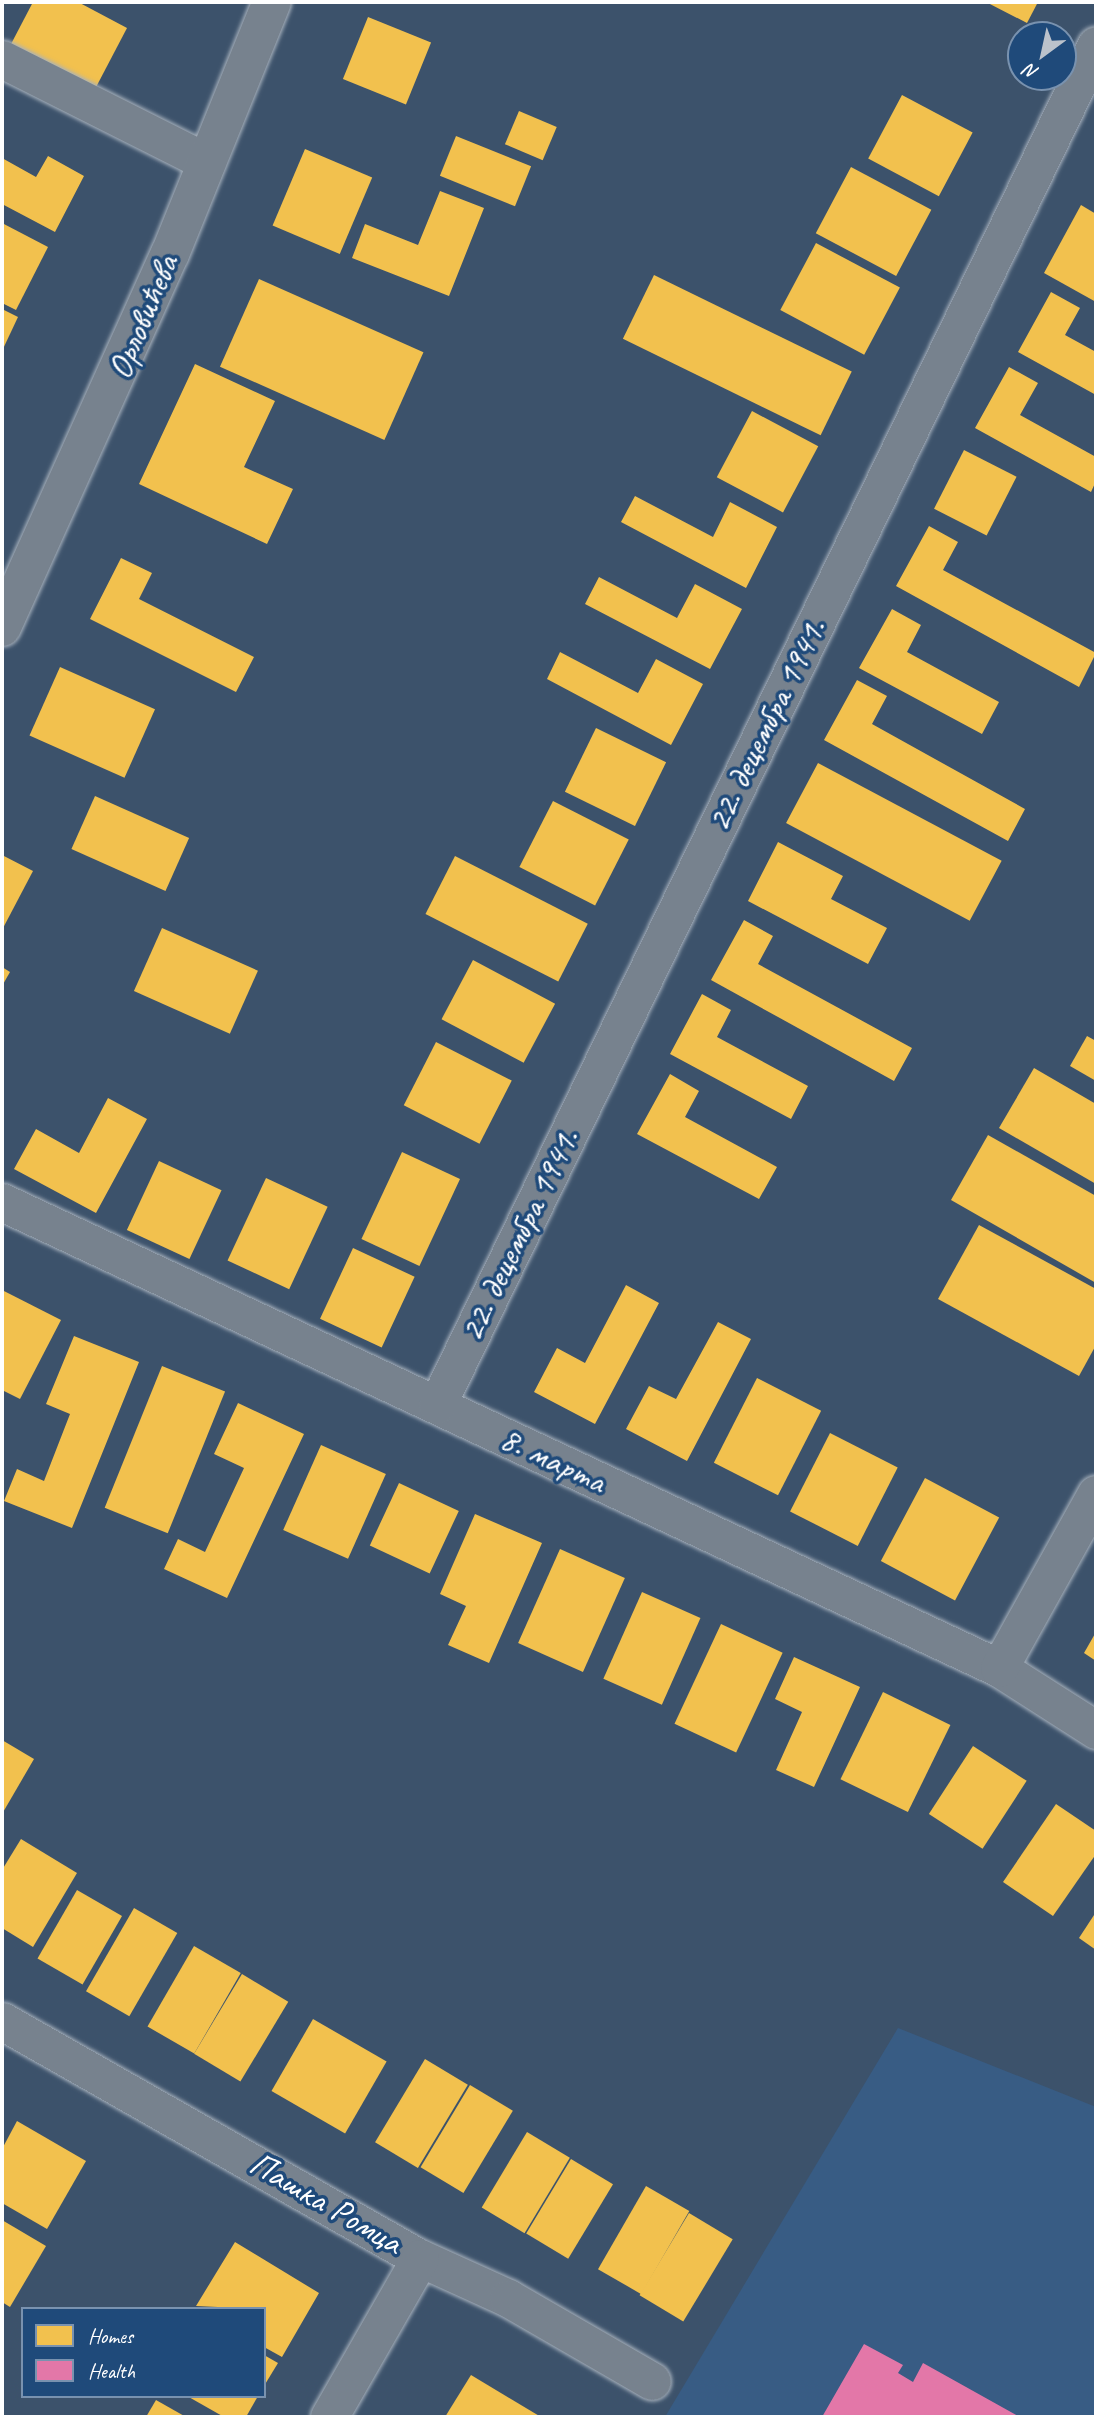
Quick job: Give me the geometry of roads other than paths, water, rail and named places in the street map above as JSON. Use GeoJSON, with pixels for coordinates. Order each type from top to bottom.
{"type":"FeatureCollection","features":[{"type":"Feature","properties":{"kind":"street","name":"Орловићева"},"geometry":{"type":"LineString","coordinates":[[2,627],[91,434],[272,2]]}},
{"type":"Feature","properties":{"kind":"street","name":"22. децембра 1941."},"geometry":{"type":"LineString","coordinates":[[437,1405],[1096,45]]}},
{"type":"Feature","properties":{"kind":"street"},"geometry":{"type":"LineString","coordinates":[[2,59],[207,162]]}},
{"type":"Feature","properties":{"kind":"street","name":"8. марта"},"geometry":{"type":"LineString","coordinates":[[2,1202],[999,1668],[1096,1730]]}},
{"type":"Feature","properties":{"kind":"street"},"geometry":{"type":"LineString","coordinates":[[999,1668],[1096,1493]]}},
{"type":"Feature","properties":{"kind":"street","name":"Пашка Ромца"},"geometry":{"type":"LineString","coordinates":[[2,2021],[420,2258],[508,2298],[652,2381]]}},
{"type":"Feature","properties":{"kind":"street"},"geometry":{"type":"LineString","coordinates":[[329,2417],[420,2258]]}}]}
